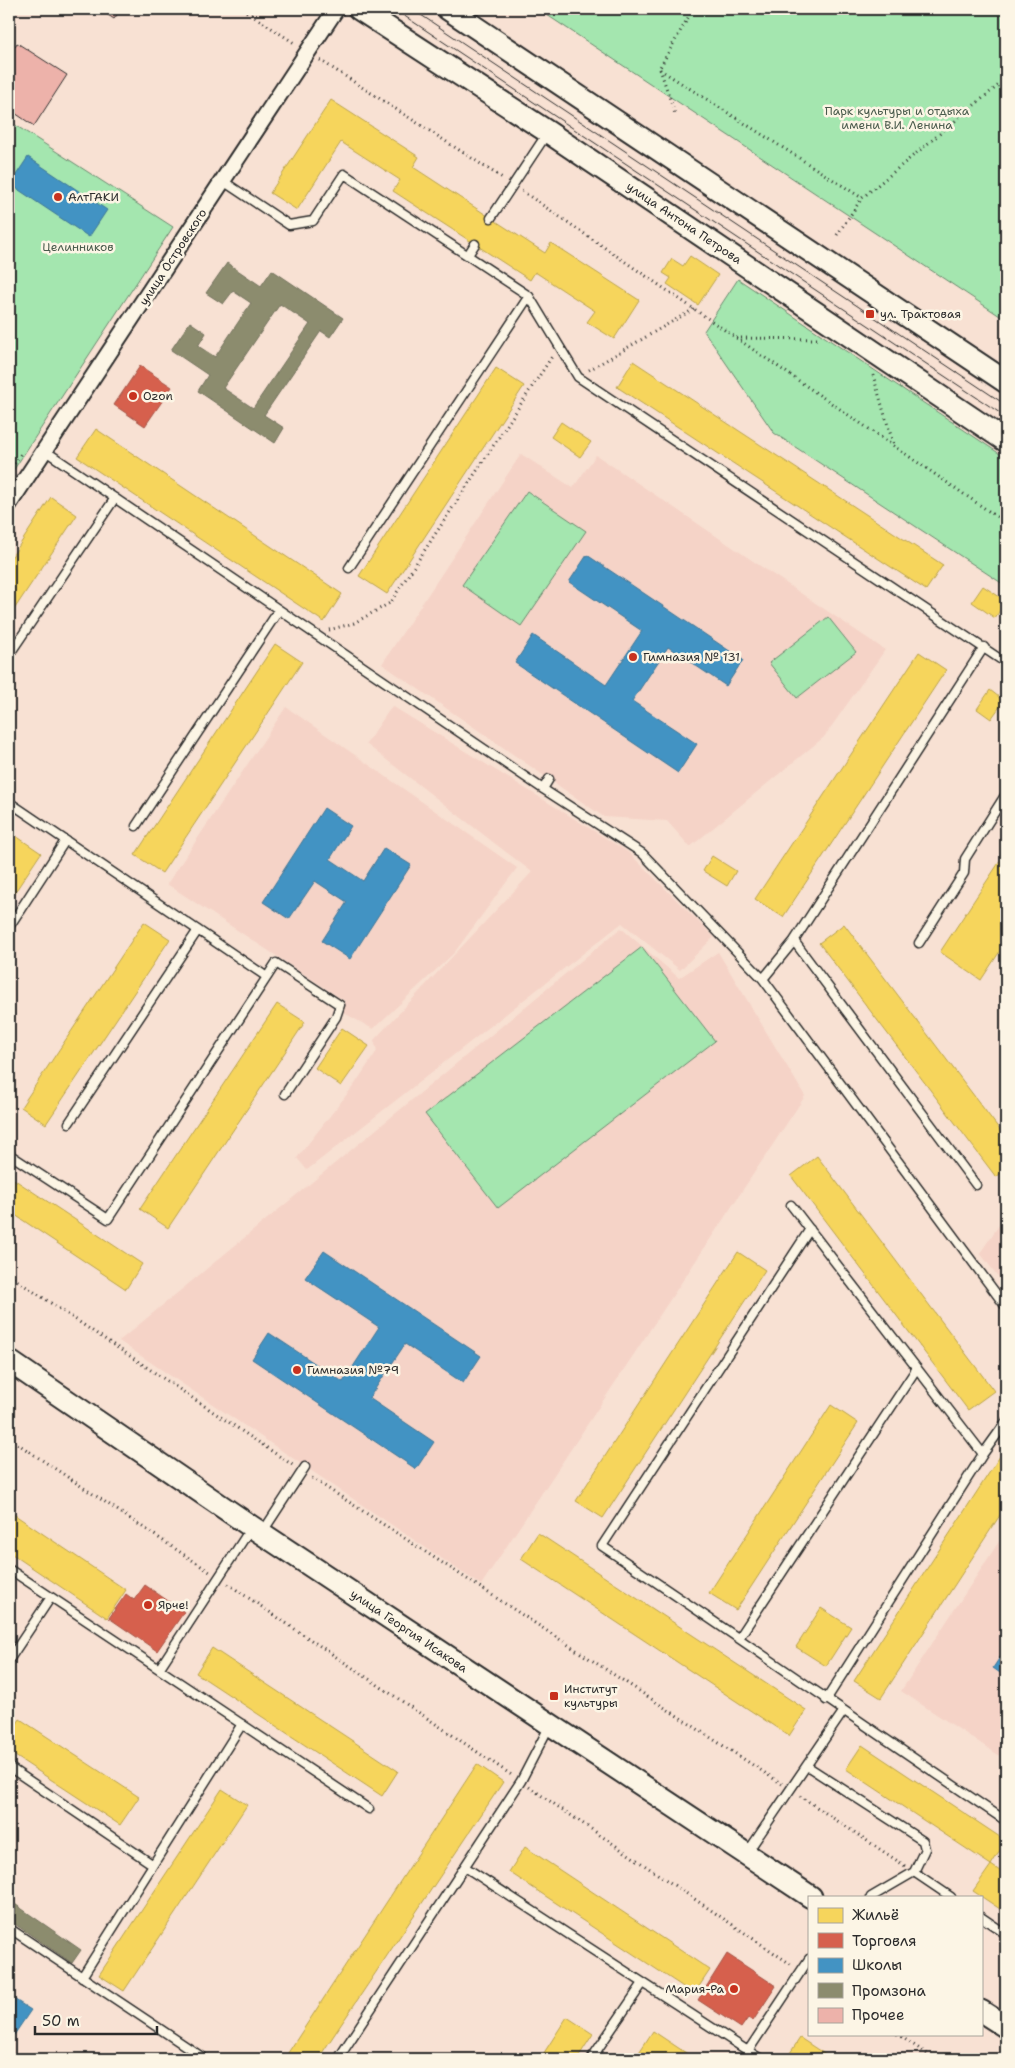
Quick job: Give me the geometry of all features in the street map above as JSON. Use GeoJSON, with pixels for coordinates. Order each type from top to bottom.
{"type":"FeatureCollection","features":[{"type":"Feature","properties":{"kind":"main road","name":"улица Антона Петрова"},"geometry":{"type":"LineString","coordinates":[[359,9],[548,132],[1006,441]]}},
{"type":"Feature","properties":{"kind":"main road"},"geometry":{"type":"LineString","coordinates":[[448,9],[1006,382]]}},
{"type":"Feature","properties":{"kind":"main road","name":"улица Георгия Исакова"},"geometry":{"type":"LineString","coordinates":[[9,1361],[257,1530],[810,1896]]}},
{"type":"Feature","properties":{"kind":"main road"},"geometry":{"type":"LineString","coordinates":[[982,2011],[1006,2027]]}},
{"type":"Feature","properties":{"kind":"street","name":"улица Островского"},"geometry":{"type":"LineString","coordinates":[[9,504],[336,9]]}},
{"type":"Feature","properties":{"kind":"lane"},"geometry":{"type":"LineString","coordinates":[[491,218],[548,132]]}},
{"type":"Feature","properties":{"kind":"lane"},"geometry":{"type":"LineString","coordinates":[[223,181],[289,225],[313,221],[344,174],[528,296],[578,377],[1005,660]]}},
{"type":"Feature","properties":{"kind":"lane"},"geometry":{"type":"LineString","coordinates":[[468,256],[474,244]]}},
{"type":"Feature","properties":{"kind":"lane"},"geometry":{"type":"LineString","coordinates":[[349,568],[528,296]]}},
{"type":"Feature","properties":{"kind":"lane"},"geometry":{"type":"LineString","coordinates":[[44,450],[543,790],[642,853],[764,979],[1006,1307]]}},
{"type":"Feature","properties":{"kind":"lane"},"geometry":{"type":"LineString","coordinates":[[9,655],[115,498]]}},
{"type":"Feature","properties":{"kind":"lane"},"geometry":{"type":"LineString","coordinates":[[136,826],[279,610]]}},
{"type":"Feature","properties":{"kind":"lane"},"geometry":{"type":"LineString","coordinates":[[764,979],[794,940],[984,647]]}},
{"type":"Feature","properties":{"kind":"lane"},"geometry":{"type":"LineString","coordinates":[[543,790],[549,779]]}},
{"type":"Feature","properties":{"kind":"lane"},"geometry":{"type":"LineString","coordinates":[[920,943],[964,873],[965,859],[1006,794]]}},
{"type":"Feature","properties":{"kind":"lane"},"geometry":{"type":"LineString","coordinates":[[9,802],[267,977]]}},
{"type":"Feature","properties":{"kind":"lane"},"geometry":{"type":"LineString","coordinates":[[9,927],[64,841]]}},
{"type":"Feature","properties":{"kind":"lane"},"geometry":{"type":"LineString","coordinates":[[69,1123],[198,930]]}},
{"type":"Feature","properties":{"kind":"lane"},"geometry":{"type":"LineString","coordinates":[[794,940],[976,1185]]}},
{"type":"Feature","properties":{"kind":"lane"},"geometry":{"type":"LineString","coordinates":[[9,1154],[108,1219],[276,964],[340,1005],[336,1017],[285,1094]]}},
{"type":"Feature","properties":{"kind":"lane"},"geometry":{"type":"LineString","coordinates":[[791,1204],[983,1454]]}},
{"type":"Feature","properties":{"kind":"lane"},"geometry":{"type":"LineString","coordinates":[[810,1229],[602,1546],[740,1638],[843,1712],[1006,1821]]}},
{"type":"Feature","properties":{"kind":"lane"},"geometry":{"type":"LineString","coordinates":[[740,1638],[917,1368]]}},
{"type":"Feature","properties":{"kind":"lane"},"geometry":{"type":"LineString","coordinates":[[826,1700],[983,1454],[1006,1422]]}},
{"type":"Feature","properties":{"kind":"lane"},"geometry":{"type":"LineString","coordinates":[[159,1669],[219,1578],[304,1469]]}},
{"type":"Feature","properties":{"kind":"lane"},"geometry":{"type":"LineString","coordinates":[[9,1569],[369,1809]]}},
{"type":"Feature","properties":{"kind":"lane"},"geometry":{"type":"LineString","coordinates":[[9,1660],[51,1597]]}},
{"type":"Feature","properties":{"kind":"lane"},"geometry":{"type":"LineString","coordinates":[[747,1854],[843,1712]]}},
{"type":"Feature","properties":{"kind":"lane"},"geometry":{"type":"LineString","coordinates":[[82,1977],[242,1724]]}},
{"type":"Feature","properties":{"kind":"lane"},"geometry":{"type":"LineString","coordinates":[[338,2059],[521,1782],[550,1725]]}},
{"type":"Feature","properties":{"kind":"lane"},"geometry":{"type":"LineString","coordinates":[[806,1766],[923,1841],[925,1849],[914,1872],[873,1896]]}},
{"type":"Feature","properties":{"kind":"lane"},"geometry":{"type":"LineString","coordinates":[[9,1767],[152,1864]]}},
{"type":"Feature","properties":{"kind":"lane"},"geometry":{"type":"LineString","coordinates":[[465,1867],[761,2059]]}},
{"type":"Feature","properties":{"kind":"lane"},"geometry":{"type":"LineString","coordinates":[[914,1872],[950,1896]]}},
{"type":"Feature","properties":{"kind":"lane"},"geometry":{"type":"LineString","coordinates":[[982,1918],[1006,1934]]}},
{"type":"Feature","properties":{"kind":"lane"},"geometry":{"type":"LineString","coordinates":[[9,1928],[205,2059]]}},
{"type":"Feature","properties":{"kind":"lane"},"geometry":{"type":"LineString","coordinates":[[748,2051],[808,1961]]}},
{"type":"Feature","properties":{"kind":"lane"},"geometry":{"type":"LineString","coordinates":[[592,2059],[643,1983]]}},
{"type":"Feature","properties":{"kind":"path"},"geometry":{"type":"LineString","coordinates":[[242,9],[513,185],[1006,523]]}},
{"type":"Feature","properties":{"kind":"path"},"geometry":{"type":"LineString","coordinates":[[675,114],[659,69],[693,9]]}},
{"type":"Feature","properties":{"kind":"path"},"geometry":{"type":"LineString","coordinates":[[659,69],[862,198]]}},
{"type":"Feature","properties":{"kind":"path"},"geometry":{"type":"LineString","coordinates":[[837,235],[862,198],[1006,78]]}},
{"type":"Feature","properties":{"kind":"path"},"geometry":{"type":"LineString","coordinates":[[578,377],[694,309]]}},
{"type":"Feature","properties":{"kind":"path"},"geometry":{"type":"LineString","coordinates":[[736,338],[819,338],[827,344]]}},
{"type":"Feature","properties":{"kind":"path"},"geometry":{"type":"LineString","coordinates":[[314,634],[354,623],[390,603],[559,346]]}},
{"type":"Feature","properties":{"kind":"path"},"geometry":{"type":"LineString","coordinates":[[866,370],[874,376],[894,446]]}},
{"type":"Feature","properties":{"kind":"path"},"geometry":{"type":"LineString","coordinates":[[9,1275],[791,1789],[914,1872]]}},
{"type":"Feature","properties":{"kind":"path"},"geometry":{"type":"LineString","coordinates":[[9,1438],[227,1584]]}},
{"type":"Feature","properties":{"kind":"path"},"geometry":{"type":"LineString","coordinates":[[900,2036],[935,2059]]}},
{"type":"Feature","properties":{"kind":"shaded area","name":"Гимназия № 131"},"geometry":{"type":"Polygon","coordinates":[[[521,454],[573,488],[596,455],[885,650],[824,737],[690,847],[667,821],[604,817],[382,664],[521,454]]]}},
{"type":"Feature","properties":{"kind":"shaded area"},"geometry":{"type":"Polygon","coordinates":[[[392,706],[628,852],[714,937],[680,970],[622,923],[307,1170],[297,1158],[355,1084],[377,1051],[374,1040],[532,872],[366,744],[392,706]]]}},
{"type":"Feature","properties":{"kind":"shaded area"},"geometry":{"type":"Polygon","coordinates":[[[286,707],[517,868],[454,953],[373,1029],[344,1013],[345,1001],[167,884],[286,707]]]}},
{"type":"Feature","properties":{"kind":"shaded area"},"geometry":{"type":"Polygon","coordinates":[[[621,928],[679,978],[718,952],[805,1096],[481,1585],[119,1341],[621,928]]]}},
{"type":"Feature","properties":{"kind":"shaded area"},"geometry":{"type":"Polygon","coordinates":[[[1006,1215],[1006,1287],[980,1253],[1006,1215]]]}},
{"type":"Feature","properties":{"kind":"shaded area"},"geometry":{"type":"Polygon","coordinates":[[[1006,1531],[1006,1760],[901,1691],[1006,1531]]]}},
{"type":"Feature","properties":{"kind":"green space","name":"Парк культуры и отдыха имени В.И. Ленина"},"geometry":{"type":"Polygon","coordinates":[[[538,9],[1006,9],[1006,320],[538,9]]]}},
{"type":"Feature","properties":{"kind":"green space","name":"Целинников"},"geometry":{"type":"Polygon","coordinates":[[[9,121],[173,227],[9,477],[9,121]]]}},
{"type":"Feature","properties":{"kind":"green space"},"geometry":{"type":"Polygon","coordinates":[[[738,279],[1006,458],[1006,586],[774,433],[704,331],[738,279]]]}},
{"type":"Feature","properties":{"kind":"green space"},"geometry":{"type":"Polygon","coordinates":[[[527,491],[586,531],[521,626],[462,585],[527,491]]]}},
{"type":"Feature","properties":{"kind":"green space"},"geometry":{"type":"Polygon","coordinates":[[[828,617],[856,652],[797,698],[769,663],[828,617]]]}},
{"type":"Feature","properties":{"kind":"green space"},"geometry":{"type":"Polygon","coordinates":[[[642,947],[715,1041],[498,1208],[425,1114],[642,947]]]}},
{"type":"Feature","properties":{"kind":"building: Жильё"},"geometry":{"type":"Polygon","coordinates":[[[331,100],[419,157],[413,167],[491,218],[545,253],[551,243],[639,300],[614,339],[587,322],[595,311],[535,272],[530,280],[393,191],[400,180],[341,142],[297,210],[270,193],[331,100]]]}},
{"type":"Feature","properties":{"kind":"building: Жильё"},"geometry":{"type":"Polygon","coordinates":[[[690,256],[718,275],[698,305],[667,284],[671,278],[663,273],[672,259],[683,266],[690,256]]]}},
{"type":"Feature","properties":{"kind":"building: Жильё"},"geometry":{"type":"Polygon","coordinates":[[[633,361],[943,565],[926,590],[617,387],[633,361]]]}},
{"type":"Feature","properties":{"kind":"building: Жильё"},"geometry":{"type":"Polygon","coordinates":[[[496,368],[524,386],[387,594],[359,576],[496,368]]]}},
{"type":"Feature","properties":{"kind":"building: Жильё"},"geometry":{"type":"Polygon","coordinates":[[[561,422],[591,442],[580,457],[551,437],[561,422]]]}},
{"type":"Feature","properties":{"kind":"building: Жильё"},"geometry":{"type":"Polygon","coordinates":[[[96,429],[342,594],[324,622],[77,457],[96,429]]]}},
{"type":"Feature","properties":{"kind":"building: Жильё"},"geometry":{"type":"Polygon","coordinates":[[[51,497],[77,515],[9,617],[9,561],[51,497]]]}},
{"type":"Feature","properties":{"kind":"building: Жильё"},"geometry":{"type":"Polygon","coordinates":[[[983,586],[1006,601],[995,618],[972,602],[983,586]]]}},
{"type":"Feature","properties":{"kind":"building: Жильё"},"geometry":{"type":"Polygon","coordinates":[[[275,644],[302,662],[162,873],[135,855],[275,644]]]}},
{"type":"Feature","properties":{"kind":"building: Жильё"},"geometry":{"type":"Polygon","coordinates":[[[919,652],[946,670],[783,917],[755,899],[919,652]]]}},
{"type":"Feature","properties":{"kind":"building: Жильё"},"geometry":{"type":"Polygon","coordinates":[[[990,690],[1004,701],[991,719],[977,709],[990,690]]]}},
{"type":"Feature","properties":{"kind":"building: Жильё"},"geometry":{"type":"Polygon","coordinates":[[[13,834],[41,853],[9,901],[9,840],[13,834]]]}},
{"type":"Feature","properties":{"kind":"building: Жильё"},"geometry":{"type":"Polygon","coordinates":[[[1006,852],[1006,942],[981,980],[940,952],[1006,852]]]}},
{"type":"Feature","properties":{"kind":"building: Жильё"},"geometry":{"type":"Polygon","coordinates":[[[712,856],[736,871],[727,886],[703,871],[712,856]]]}},
{"type":"Feature","properties":{"kind":"building: Жильё"},"geometry":{"type":"Polygon","coordinates":[[[144,922],[170,939],[46,1124],[21,1107],[144,922]]]}},
{"type":"Feature","properties":{"kind":"building: Жильё"},"geometry":{"type":"Polygon","coordinates":[[[844,924],[1006,1138],[1006,1170],[996,1177],[819,943],[844,924]]]}},
{"type":"Feature","properties":{"kind":"building: Жильё"},"geometry":{"type":"Polygon","coordinates":[[[277,1004],[305,1022],[168,1228],[140,1209],[277,1004]]]}},
{"type":"Feature","properties":{"kind":"building: Жильё"},"geometry":{"type":"Polygon","coordinates":[[[342,1028],[369,1046],[341,1086],[315,1068],[342,1028]]]}},
{"type":"Feature","properties":{"kind":"building: Жильё"},"geometry":{"type":"Polygon","coordinates":[[[817,1156],[994,1391],[968,1410],[791,1176],[817,1156]]]}},
{"type":"Feature","properties":{"kind":"building: Жильё"},"geometry":{"type":"Polygon","coordinates":[[[9,1176],[142,1264],[126,1289],[9,1211],[9,1176]]]}},
{"type":"Feature","properties":{"kind":"building: Жильё"},"geometry":{"type":"Polygon","coordinates":[[[738,1252],[765,1270],[603,1518],[576,1501],[738,1252]]]}},
{"type":"Feature","properties":{"kind":"building: Жильё"},"geometry":{"type":"Polygon","coordinates":[[[831,1405],[858,1423],[736,1610],[709,1593],[831,1405]]]}},
{"type":"Feature","properties":{"kind":"building: Жильё"},"geometry":{"type":"Polygon","coordinates":[[[1006,1447],[1006,1506],[881,1698],[854,1681],[1006,1447]]]}},
{"type":"Feature","properties":{"kind":"building: Жильё"},"geometry":{"type":"Polygon","coordinates":[[[9,1511],[126,1590],[107,1618],[9,1552],[9,1511]]]}},
{"type":"Feature","properties":{"kind":"building: Жильё"},"geometry":{"type":"Polygon","coordinates":[[[538,1533],[806,1710],[789,1736],[521,1559],[538,1533]]]}},
{"type":"Feature","properties":{"kind":"building: Жильё"},"geometry":{"type":"Polygon","coordinates":[[[821,1608],[851,1627],[826,1666],[796,1647],[821,1608]]]}},
{"type":"Feature","properties":{"kind":"building: Жильё"},"geometry":{"type":"Polygon","coordinates":[[[212,1648],[398,1771],[382,1796],[196,1673],[212,1648]]]}},
{"type":"Feature","properties":{"kind":"building: Жильё"},"geometry":{"type":"Polygon","coordinates":[[[20,1719],[139,1797],[120,1825],[9,1752],[9,1736],[20,1719]]]}},
{"type":"Feature","properties":{"kind":"building: Жильё"},"geometry":{"type":"Polygon","coordinates":[[[862,1745],[1006,1841],[991,1865],[846,1769],[862,1745]]]}},
{"type":"Feature","properties":{"kind":"building: Жильё"},"geometry":{"type":"Polygon","coordinates":[[[477,1764],[503,1782],[318,2059],[284,2059],[477,1764]]]}},
{"type":"Feature","properties":{"kind":"building: Жильё"},"geometry":{"type":"Polygon","coordinates":[[[222,1789],[247,1805],[124,1991],[99,1975],[222,1789]]]}},
{"type":"Feature","properties":{"kind":"building: Жильё"},"geometry":{"type":"Polygon","coordinates":[[[525,1847],[710,1970],[694,1994],[509,1872],[525,1847]]]}},
{"type":"Feature","properties":{"kind":"building: Жильё"},"geometry":{"type":"Polygon","coordinates":[[[991,1865],[1006,1875],[1006,1913],[982,1896],[973,1891],[991,1865]]]}},
{"type":"Feature","properties":{"kind":"building: Жильё"},"geometry":{"type":"Polygon","coordinates":[[[567,2017],[593,2034],[577,2059],[540,2059],[567,2017]]]}},
{"type":"Feature","properties":{"kind":"building: Жильё"},"geometry":{"type":"Polygon","coordinates":[[[653,2031],[692,2057],[691,2059],[646,2059],[638,2054],[653,2031]]]}},
{"type":"Feature","properties":{"kind":"building: Жильё"},"geometry":{"type":"Polygon","coordinates":[[[800,2038],[832,2059],[786,2059],[800,2038]]]}},
{"type":"Feature","properties":{"kind":"building: Торговля"},"geometry":{"type":"Polygon","coordinates":[[[140,366],[172,387],[145,426],[114,405],[140,366]]]}},
{"type":"Feature","properties":{"kind":"building: Торговля"},"geometry":{"type":"Polygon","coordinates":[[[145,1585],[184,1612],[157,1651],[109,1618],[126,1594],[134,1600],[145,1585]]]}},
{"type":"Feature","properties":{"kind":"building: Торговля"},"geometry":{"type":"Polygon","coordinates":[[[727,1954],[776,1986],[753,2021],[748,2018],[741,2028],[698,2000],[727,1954]]]}},
{"type":"Feature","properties":{"kind":"building: Школы","name":"АлтГАКИ"},"geometry":{"type":"Polygon","coordinates":[[[28,157],[107,210],[89,237],[10,184],[28,157]]]}},
{"type":"Feature","properties":{"kind":"building: Школы"},"geometry":{"type":"Polygon","coordinates":[[[587,555],[743,660],[726,686],[668,647],[632,701],[697,744],[678,773],[515,663],[533,635],[606,685],[642,631],[569,582],[587,555]]]}},
{"type":"Feature","properties":{"kind":"building: Школы"},"geometry":{"type":"Polygon","coordinates":[[[324,808],[351,826],[330,859],[363,881],[384,848],[411,865],[350,959],[322,941],[347,902],[315,881],[289,919],[263,902],[324,808]]]}},
{"type":"Feature","properties":{"kind":"building: Школы","name":"Гимназия №79"},"geometry":{"type":"Polygon","coordinates":[[[324,1251],[481,1356],[463,1383],[405,1344],[369,1398],[434,1442],[416,1469],[252,1359],[269,1333],[343,1382],[379,1327],[305,1278],[324,1251]]]}},
{"type":"Feature","properties":{"kind":"building: Школы"},"geometry":{"type":"Polygon","coordinates":[[[1006,1648],[1006,1677],[993,1668],[1006,1648]]]}},
{"type":"Feature","properties":{"kind":"building: Школы"},"geometry":{"type":"Polygon","coordinates":[[[9,1996],[31,2010],[14,2035],[9,2031],[9,1996]]]}},
{"type":"Feature","properties":{"kind":"building: Промзона"},"geometry":{"type":"Polygon","coordinates":[[[227,263],[261,286],[272,270],[343,318],[330,337],[321,331],[264,415],[284,428],[275,443],[198,391],[208,375],[171,350],[190,322],[206,333],[198,346],[215,357],[251,303],[233,291],[223,304],[206,293],[227,263]],[[280,304],[223,388],[253,408],[310,324],[280,304]]]}},
{"type":"Feature","properties":{"kind":"building: Промзона"},"geometry":{"type":"Polygon","coordinates":[[[9,1900],[81,1950],[72,1963],[9,1920],[9,1900]]]}},
{"type":"Feature","properties":{"kind":"building: Прочее"},"geometry":{"type":"Polygon","coordinates":[[[99,9],[121,9],[114,19],[99,9]]]}},
{"type":"Feature","properties":{"kind":"building: Прочее"},"geometry":{"type":"Polygon","coordinates":[[[17,43],[67,75],[34,126],[9,109],[9,55],[17,43]]]}},
{"type":"Feature","properties":{"kind":"tram line"},"geometry":{"type":"LineString","coordinates":[[394,9],[1006,417]]}},
{"type":"Feature","properties":{"kind":"tram line"},"geometry":{"type":"LineString","coordinates":[[412,9],[1006,405]]}},
{"type":"Feature","properties":{"kind":"place","name":"АлтГАКИ"},"geometry":{"type":"Point","coordinates":[58,197]}},
{"type":"Feature","properties":{"kind":"place","name":"ул. Трактовая"},"geometry":{"type":"Point","coordinates":[870,314]}},
{"type":"Feature","properties":{"kind":"place","name":"Ozon"},"geometry":{"type":"Point","coordinates":[133,396]}},
{"type":"Feature","properties":{"kind":"place","name":"Гимназия № 131"},"geometry":{"type":"Point","coordinates":[633,657]}},
{"type":"Feature","properties":{"kind":"place","name":"Гимназия №79"},"geometry":{"type":"Point","coordinates":[297,1370]}},
{"type":"Feature","properties":{"kind":"place","name":"Ярче!"},"geometry":{"type":"Point","coordinates":[148,1605]}},
{"type":"Feature","properties":{"kind":"place","name":"Институт культуры"},"geometry":{"type":"Point","coordinates":[554,1696]}},
{"type":"Feature","properties":{"kind":"place","name":"Мария-Ра"},"geometry":{"type":"Point","coordinates":[734,1989]}}]}
